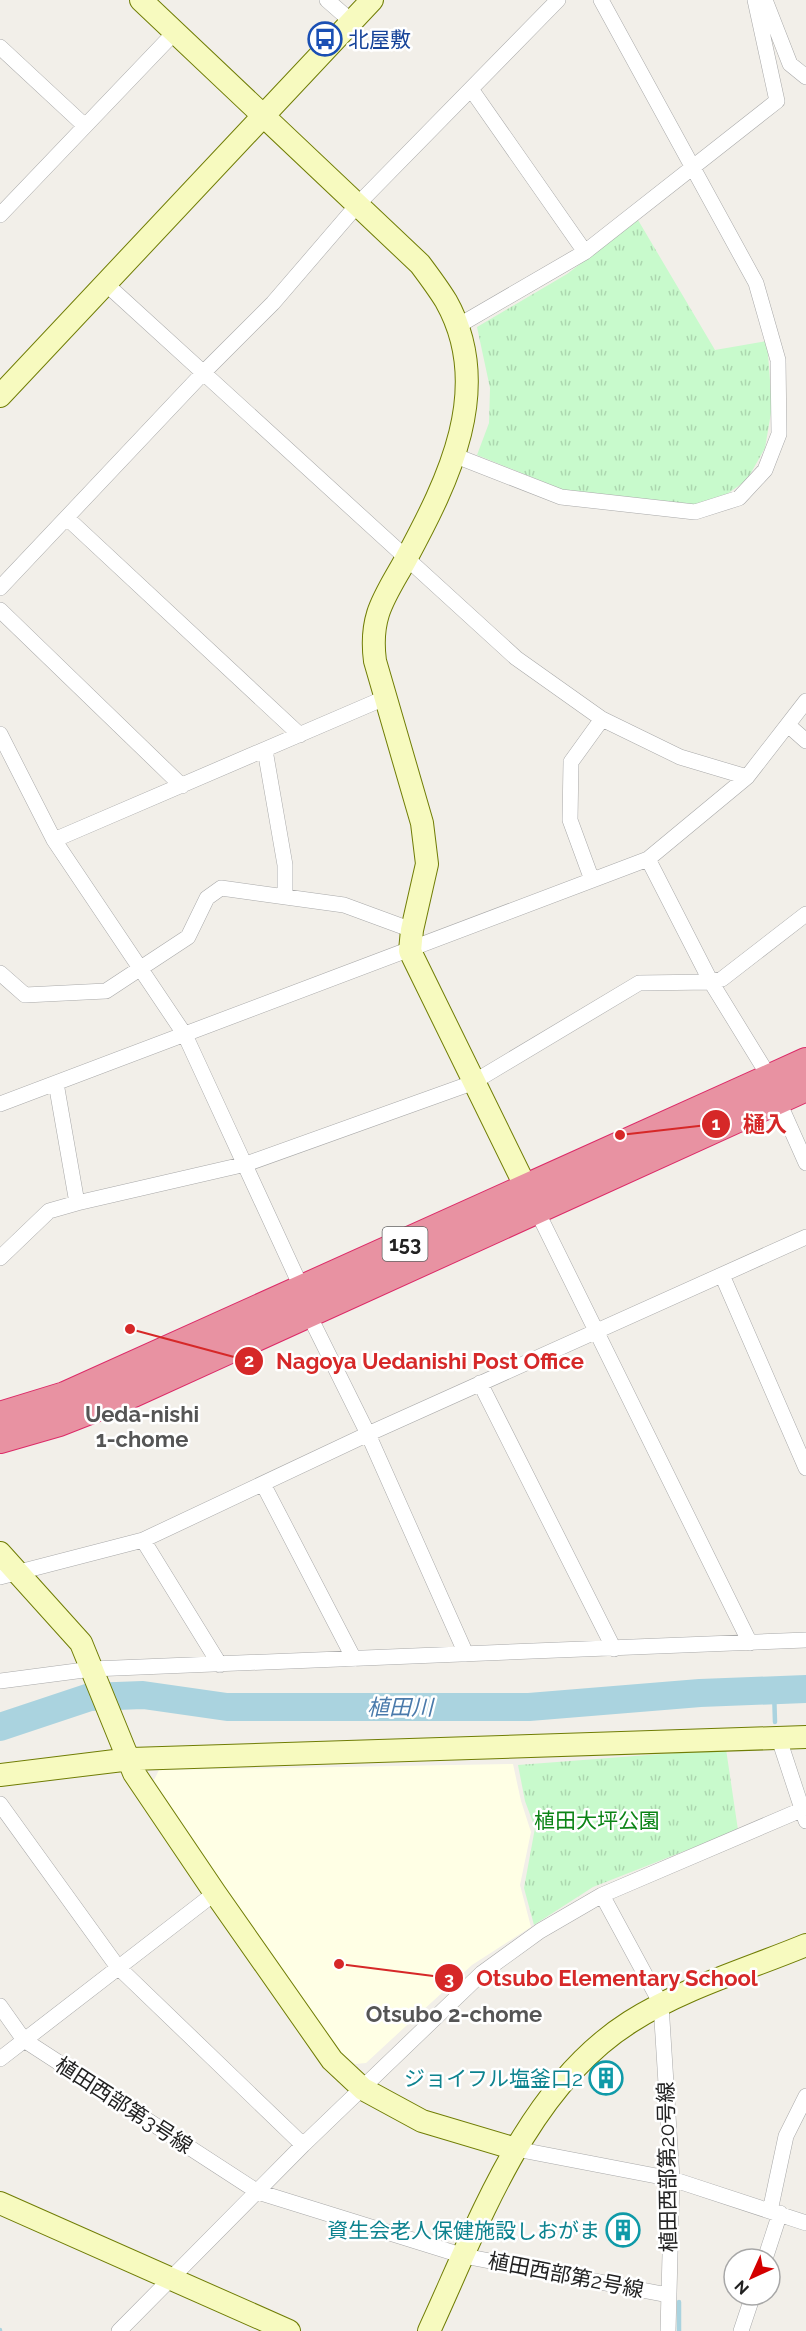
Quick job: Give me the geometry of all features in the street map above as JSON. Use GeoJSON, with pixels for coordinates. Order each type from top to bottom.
{"type":"FeatureCollection","features":[{"type":"Feature","properties":{"kind":"highway","name":"153"},"geometry":{"type":"LineString","coordinates":[[0,1416],[65,1396],[305,1302],[774,1089],[806,1062]]}},
{"type":"Feature","properties":{"kind":"highway","name":"153"},"geometry":{"type":"LineString","coordinates":[[774,1089],[806,1087]]}},
{"type":"Feature","properties":{"kind":"highway","name":"153"},"geometry":{"type":"LineString","coordinates":[[0,1439],[59,1422],[133,1393],[305,1302]]}},
{"type":"Feature","properties":{"kind":"street"},"geometry":{"type":"LineString","coordinates":[[141,0],[359,203],[420,264],[446,303],[456,327],[460,338],[468,392],[456,456],[379,606],[373,642],[375,661],[422,823],[427,864],[411,940],[472,1083],[750,1643]]}},
{"type":"Feature","properties":{"kind":"street"},"geometry":{"type":"LineString","coordinates":[[327,0],[351,21]]}},
{"type":"Feature","properties":{"kind":"street"},"geometry":{"type":"LineString","coordinates":[[3,387],[105,283],[372,0]]}},
{"type":"Feature","properties":{"kind":"street"},"geometry":{"type":"LineString","coordinates":[[0,588],[204,372],[273,303],[359,203],[558,0]]}},
{"type":"Feature","properties":{"kind":"street"},"geometry":{"type":"LineString","coordinates":[[456,456],[561,497],[695,512],[739,498],[765,470],[779,434],[778,360],[756,283],[601,0]]}},
{"type":"Feature","properties":{"kind":"street"},"geometry":{"type":"LineString","coordinates":[[456,327],[585,252],[777,101],[755,0]]}},
{"type":"Feature","properties":{"kind":"street"},"geometry":{"type":"LineString","coordinates":[[765,0],[790,64],[806,77]]}},
{"type":"Feature","properties":{"kind":"street"},"geometry":{"type":"LineString","coordinates":[[1,213],[175,32]]}},
{"type":"Feature","properties":{"kind":"street"},"geometry":{"type":"LineString","coordinates":[[0,47],[85,126]]}},
{"type":"Feature","properties":{"kind":"street"},"geometry":{"type":"LineString","coordinates":[[471,89],[585,252]]}},
{"type":"Feature","properties":{"kind":"street"},"geometry":{"type":"LineString","coordinates":[[105,283],[516,658],[602,719],[680,757],[747,777]]}},
{"type":"Feature","properties":{"kind":"street"},"geometry":{"type":"LineString","coordinates":[[67,518],[300,735]]}},
{"type":"Feature","properties":{"kind":"street"},"geometry":{"type":"LineString","coordinates":[[0,610],[182,786]]}},
{"type":"Feature","properties":{"kind":"street"},"geometry":{"type":"LineString","coordinates":[[54,840],[387,698]]}},
{"type":"Feature","properties":{"kind":"street"},"geometry":{"type":"LineString","coordinates":[[1,1100],[56,1083],[185,1035],[411,940],[648,859],[747,777],[806,701]]}},
{"type":"Feature","properties":{"kind":"street"},"geometry":{"type":"LineString","coordinates":[[592,880],[570,820],[571,762],[602,719]]}},
{"type":"Feature","properties":{"kind":"street"},"geometry":{"type":"LineString","coordinates":[[788,725],[806,741]]}},
{"type":"Feature","properties":{"kind":"street"},"geometry":{"type":"LineString","coordinates":[[0,734],[4,752],[54,840],[185,1035],[246,1164],[305,1302],[368,1434],[466,1654]]}},
{"type":"Feature","properties":{"kind":"street"},"geometry":{"type":"LineString","coordinates":[[265,750],[285,865],[285,897]]}},
{"type":"Feature","properties":{"kind":"street"},"geometry":{"type":"LineString","coordinates":[[648,859],[711,982],[774,1089],[806,1163]]}},
{"type":"Feature","properties":{"kind":"street"},"geometry":{"type":"LineString","coordinates":[[0,973],[25,995],[106,991],[188,937],[207,898],[221,888],[344,905],[411,940]]}},
{"type":"Feature","properties":{"kind":"street"},"geometry":{"type":"LineString","coordinates":[[0,1258],[50,1211],[246,1164],[472,1083],[639,982],[711,982],[722,979],[806,914]]}},
{"type":"Feature","properties":{"kind":"street"},"geometry":{"type":"LineString","coordinates":[[56,1083],[76,1203]]}},
{"type":"Feature","properties":{"kind":"street"},"geometry":{"type":"LineString","coordinates":[[10,1574],[143,1540],[368,1434],[806,1237]]}},
{"type":"Feature","properties":{"kind":"street"},"geometry":{"type":"LineString","coordinates":[[722,1275],[806,1468]]}},
{"type":"Feature","properties":{"kind":"street"},"geometry":{"type":"LineString","coordinates":[[480,1383],[614,1649]]}},
{"type":"Feature","properties":{"kind":"street"},"geometry":{"type":"LineString","coordinates":[[263,1484],[354,1659]]}},
{"type":"Feature","properties":{"kind":"street"},"geometry":{"type":"LineString","coordinates":[[143,1540],[220,1665]]}},
{"type":"Feature","properties":{"kind":"street"},"geometry":{"type":"LineString","coordinates":[[0,1553],[10,1574],[81,1643],[129,1755],[134,1773],[214,1893],[332,2060],[363,2089],[422,2121],[516,2149],[672,2179],[806,2223]]}},
{"type":"Feature","properties":{"kind":"street"},"geometry":{"type":"LineString","coordinates":[[0,1682],[92,1670],[806,1640]]}},
{"type":"Feature","properties":{"kind":"street"},"geometry":{"type":"LineString","coordinates":[[0,1775],[129,1755],[806,1737]]}},
{"type":"Feature","properties":{"kind":"street"},"geometry":{"type":"LineString","coordinates":[[119,2331],[303,2145],[482,1973],[540,1931],[602,1895],[804,1816],[779,1739]]}},
{"type":"Feature","properties":{"kind":"street"},"geometry":{"type":"LineString","coordinates":[[0,1804],[117,1966],[303,2145]]}},
{"type":"Feature","properties":{"kind":"street"},"geometry":{"type":"LineString","coordinates":[[0,2059],[214,1893]]}},
{"type":"Feature","properties":{"kind":"street"},"geometry":{"type":"LineString","coordinates":[[602,1895],[661,2004]]}},
{"type":"Feature","properties":{"kind":"street"},"geometry":{"type":"LineString","coordinates":[[429,2331],[516,2149],[535,2117],[573,2069],[630,2022],[661,2004],[806,1946]]}},
{"type":"Feature","properties":{"kind":"street","name":"植田西部第20号線"},"geometry":{"type":"LineString","coordinates":[[661,2004],[672,2179],[668,2331]]}},
{"type":"Feature","properties":{"kind":"street","name":"植田西部第3号線"},"geometry":{"type":"LineString","coordinates":[[0,2006],[24,2040],[258,2192]]}},
{"type":"Feature","properties":{"kind":"street"},"geometry":{"type":"LineString","coordinates":[[768,2247],[786,2136],[806,2096]]}},
{"type":"Feature","properties":{"kind":"street","name":"植田西部第2号線"},"geometry":{"type":"LineString","coordinates":[[258,2192],[464,2256],[668,2295]]}},
{"type":"Feature","properties":{"kind":"street"},"geometry":{"type":"LineString","coordinates":[[0,2203],[287,2331]]}},
{"type":"Feature","properties":{"kind":"street"},"geometry":{"type":"LineString","coordinates":[[741,2331],[749,2307]]}},
{"type":"Feature","properties":{"kind":"shaded area"},"geometry":{"type":"Polygon","coordinates":[[[513,1764],[531,1832],[520,1885],[531,1927],[472,1965],[366,2063],[355,2064],[322,2036],[152,1784],[159,1770],[513,1764]]]}},
{"type":"Feature","properties":{"kind":"green space"},"geometry":{"type":"Polygon","coordinates":[[[638,220],[715,350],[767,341],[772,407],[765,448],[747,480],[717,501],[682,508],[563,490],[477,455],[489,423],[490,388],[477,327],[567,274],[638,220]]]}},
{"type":"Feature","properties":{"kind":"green space","name":"植田大坪公園"},"geometry":{"type":"Polygon","coordinates":[[[726,1749],[738,1830],[593,1887],[534,1925],[524,1888],[535,1828],[525,1801],[518,1765],[726,1749]]]}},
{"type":"Feature","properties":{"kind":"waterway","name":"植田川"},"geometry":{"type":"LineString","coordinates":[[0,1727],[90,1697],[143,1695],[227,1707],[529,1707],[700,1693],[806,1689]]}},
{"type":"Feature","properties":{"kind":"waterway"},"geometry":{"type":"LineString","coordinates":[[774,1690],[775,1722]]}},
{"type":"Feature","properties":{"kind":"waterway"},"geometry":{"type":"LineString","coordinates":[[679,2302],[679,2331]]}},
{"type":"Feature","properties":{"kind":"place","name":"北屋敷"},"geometry":{"type":"Point","coordinates":[325,39]}},
{"type":"Feature","properties":{"kind":"place","name":"樋入"},"geometry":{"type":"Point","coordinates":[620,1135]}},
{"type":"Feature","properties":{"kind":"place","name":"Nagoya Uedanishi Post Office"},"geometry":{"type":"Point","coordinates":[130,1329]}},
{"type":"Feature","properties":{"kind":"place","name":"Otsubo Elementary School"},"geometry":{"type":"Point","coordinates":[339,1964]}},
{"type":"Feature","properties":{"kind":"place","name":"ジョイフル塩釜口2"},"geometry":{"type":"Point","coordinates":[606,2078]}},
{"type":"Feature","properties":{"kind":"place","name":"資生会老人保健施設しおがま"},"geometry":{"type":"Point","coordinates":[623,2230]}},
{"type":"Feature","properties":{"kind":"district","name":"Ueda-nishi 1-chome"},"geometry":{"type":"Point","coordinates":[142,1426]}},
{"type":"Feature","properties":{"kind":"district","name":"Otsubo 2-chome"},"geometry":{"type":"Point","coordinates":[454,2014]}}]}
